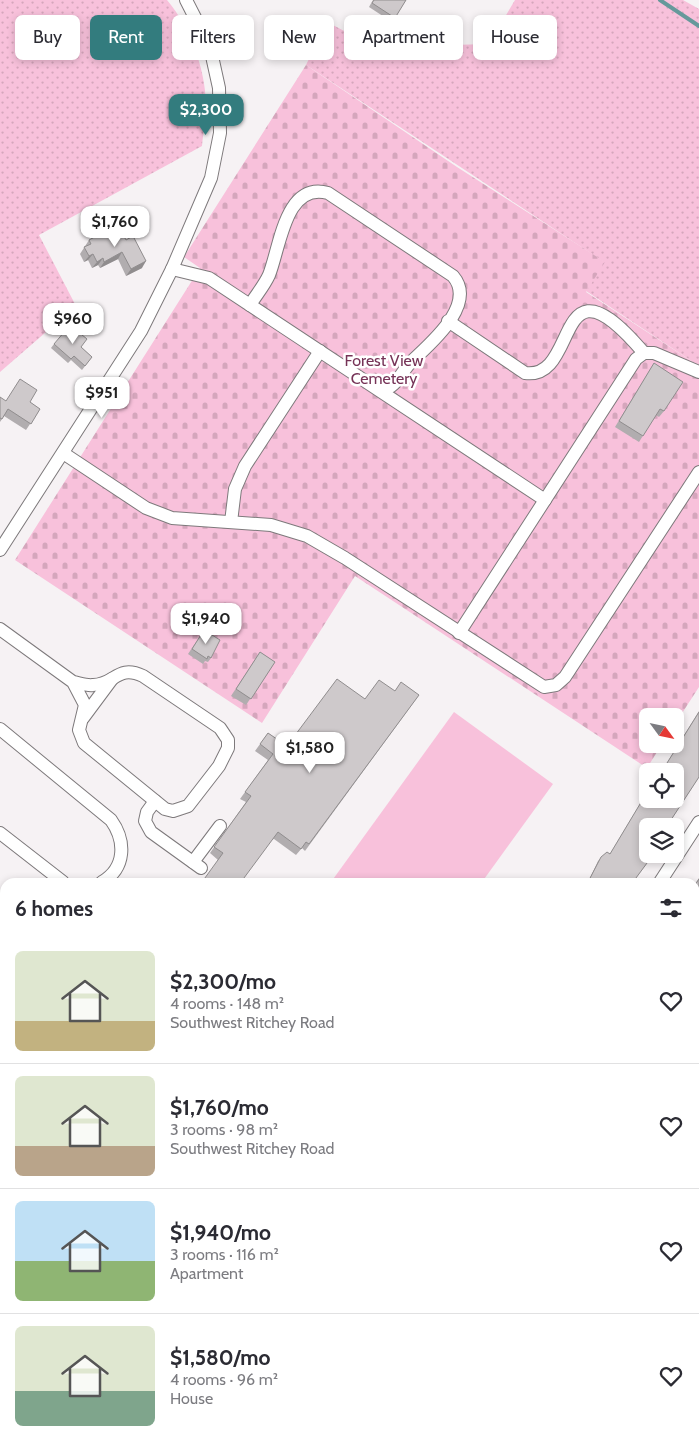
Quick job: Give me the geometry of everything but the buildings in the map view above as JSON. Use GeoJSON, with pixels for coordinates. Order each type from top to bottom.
{"type":"FeatureCollection","features":[{"type":"Feature","properties":{"kind":"street"},"geometry":{"type":"LineString","coordinates":[[0,550],[132,347],[172,269],[211,178],[220,133],[221,105],[215,65],[203,30],[186,0]]}},
{"type":"Feature","properties":{"kind":"street"},"geometry":{"type":"LineString","coordinates":[[250,305],[269,276],[278,243],[297,200],[311,192],[320,191],[328,193],[453,276],[461,289],[461,297],[448,321],[430,345],[411,361],[395,384],[381,391]]}},
{"type":"Feature","properties":{"kind":"street"},"geometry":{"type":"LineString","coordinates":[[172,269],[209,278],[545,500]]}},
{"type":"Feature","properties":{"kind":"street"},"geometry":{"type":"LineString","coordinates":[[448,321],[525,373],[535,375],[544,371],[555,358],[576,317],[588,311],[602,313],[626,333],[644,353]]}},
{"type":"Feature","properties":{"kind":"street"},"geometry":{"type":"LineString","coordinates":[[231,522],[235,489],[245,466],[320,351]]}},
{"type":"Feature","properties":{"kind":"street"},"geometry":{"type":"LineString","coordinates":[[459,633],[636,359],[644,353],[654,353],[699,372]]}},
{"type":"Feature","properties":{"kind":"street"},"geometry":{"type":"LineString","coordinates":[[63,453],[146,508],[172,518],[271,525],[307,536],[345,558],[538,686],[551,687],[565,677],[699,472]]}},
{"type":"Feature","properties":{"kind":"street"},"geometry":{"type":"LineString","coordinates":[[0,629],[73,682],[94,686],[129,672],[143,676],[220,728],[228,740],[227,754],[188,806],[174,811],[155,801],[84,744],[79,730],[85,705],[73,682]]}},
{"type":"Feature","properties":{"kind":"street"},"geometry":{"type":"LineString","coordinates":[[82,719],[113,677]]}},
{"type":"Feature","properties":{"kind":"street"},"geometry":{"type":"LineString","coordinates":[[2,732],[111,820],[118,830],[122,843],[122,856],[117,868],[106,878]]}},
{"type":"Feature","properties":{"kind":"street"},"geometry":{"type":"LineString","coordinates":[[155,801],[147,812],[145,821],[147,826],[151,832],[197,865],[220,826]]}},
{"type":"Feature","properties":{"kind":"street"},"geometry":{"type":"LineString","coordinates":[[663,878],[699,822]]}},
{"type":"Feature","properties":{"kind":"street"},"geometry":{"type":"LineString","coordinates":[[0,833],[58,878]]}},
{"type":"Feature","properties":{"kind":"green space"},"geometry":{"type":"Polygon","coordinates":[[[0,0],[167,0],[178,15],[172,15],[172,60],[198,60],[203,76],[206,108],[202,146],[39,235],[76,306],[0,372],[0,0]]]}},
{"type":"Feature","properties":{"kind":"green space"},"geometry":{"type":"Polygon","coordinates":[[[515,0],[683,0],[699,9],[699,366],[586,291],[604,262],[306,65],[308,60],[334,60],[334,26],[344,31],[344,60],[463,60],[463,45],[473,44],[473,60],[557,60],[557,15],[506,15],[515,0]]]}},
{"type":"Feature","properties":{"kind":"green space","name":"Forest View Cemetery"},"geometry":{"type":"Polygon","coordinates":[[[306,65],[457,167],[605,262],[586,292],[699,366],[699,687],[684,710],[684,708],[639,708],[639,753],[656,753],[650,763],[639,763],[355,576],[262,723],[15,560],[200,268],[184,257],[306,65]]]}},
{"type":"Feature","properties":{"kind":"green space"},"geometry":{"type":"Polygon","coordinates":[[[454,712],[553,784],[485,878],[334,878],[454,712]]]}},
{"type":"Feature","properties":{"kind":"waterway"},"geometry":{"type":"LineString","coordinates":[[660,0],[699,26]]}}]}
